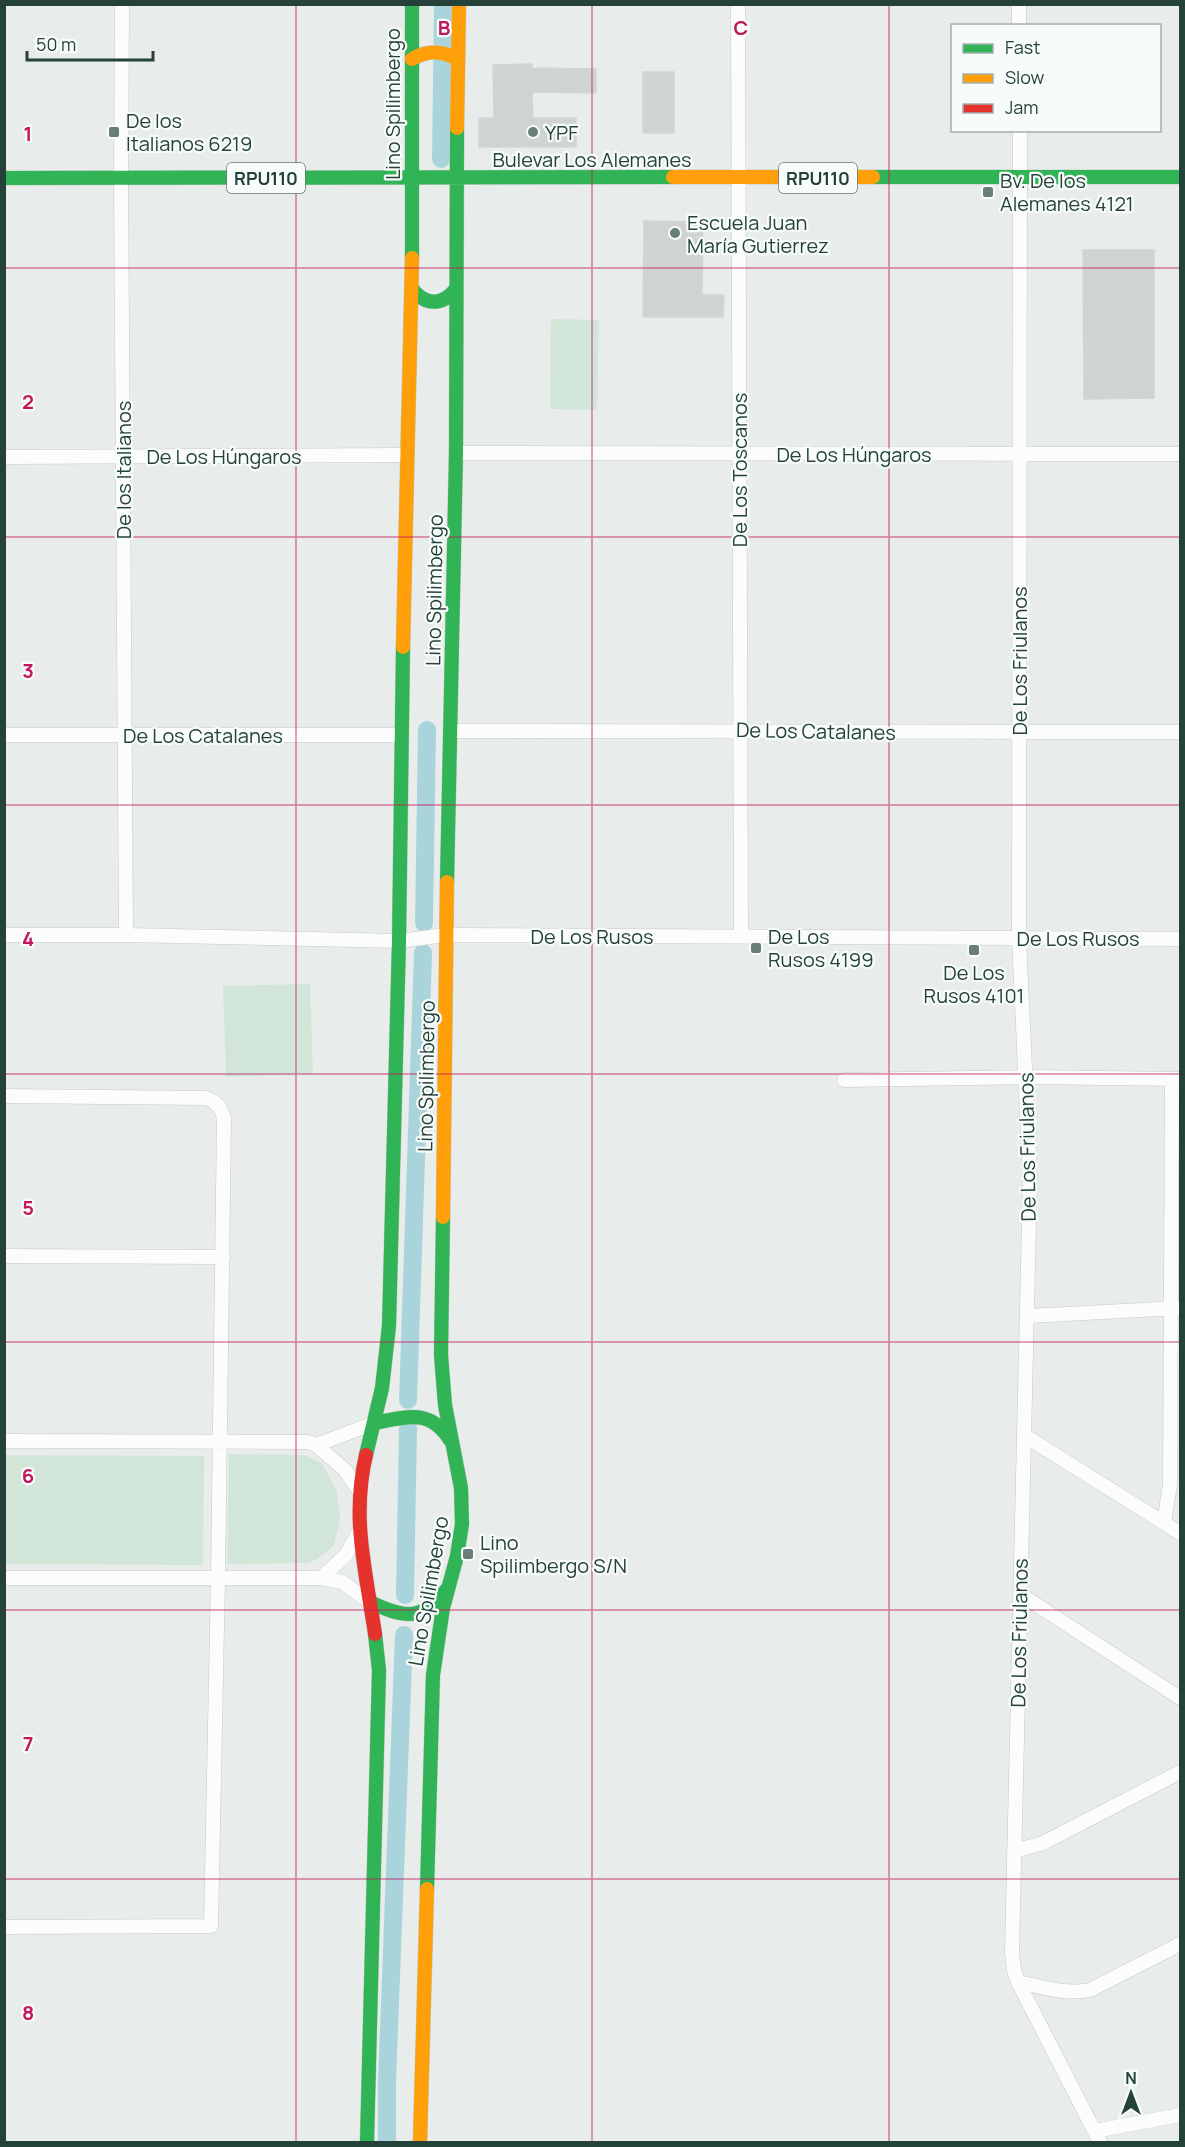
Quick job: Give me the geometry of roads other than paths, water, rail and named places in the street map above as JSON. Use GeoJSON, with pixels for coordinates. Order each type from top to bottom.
{"type":"FeatureCollection","features":[{"type":"Feature","properties":{"kind":"main road","name":"Lino Spilimbergo"},"geometry":{"type":"LineString","coordinates":[[367,2142],[379,1670],[358,1533],[359,1491],[385,1373],[388,1336],[399,941],[401,735],[412,289],[412,4]]}},
{"type":"Feature","properties":{"kind":"main road","name":"Lino Spilimbergo"},"geometry":{"type":"LineString","coordinates":[[420,2142],[432,1695],[437,1644],[462,1524],[461,1488],[445,1405],[441,1355],[446,935],[456,453],[456,178],[459,4]]}},
{"type":"Feature","properties":{"kind":"main road"},"geometry":{"type":"LineString","coordinates":[[412,59],[420,54],[440,51],[458,60]]}},
{"type":"Feature","properties":{"kind":"main road","name":"Bulevar Los Alemanes"},"geometry":{"type":"LineString","coordinates":[[4,178],[1180,177]]}},
{"type":"Feature","properties":{"kind":"main road"},"geometry":{"type":"LineString","coordinates":[[412,289],[417,296],[434,303],[443,302],[456,289]]}},
{"type":"Feature","properties":{"kind":"main road"},"geometry":{"type":"LineString","coordinates":[[374,1423],[405,1416],[422,1417],[441,1427],[453,1445]]}},
{"type":"Feature","properties":{"kind":"main road"},"geometry":{"type":"LineString","coordinates":[[370,1602],[400,1615],[417,1615],[434,1605],[448,1588]]}},
{"type":"Feature","properties":{"kind":"street","name":"De los Italianos"},"geometry":{"type":"LineString","coordinates":[[122,4],[126,935]]}},
{"type":"Feature","properties":{"kind":"street","name":"De Los Toscanos"},"geometry":{"type":"LineString","coordinates":[[738,4],[741,936]]}},
{"type":"Feature","properties":{"kind":"street"},"geometry":{"type":"LineString","coordinates":[[1019,4],[1019,24]]}},
{"type":"Feature","properties":{"kind":"street","name":"De Los Friulanos"},"geometry":{"type":"LineString","coordinates":[[1020,132],[1019,938],[1030,1179],[1012,1952],[1018,1982],[1097,2137]]}},
{"type":"Feature","properties":{"kind":"street","name":"De Los Húngaros"},"geometry":{"type":"LineString","coordinates":[[456,453],[1180,454]]}},
{"type":"Feature","properties":{"kind":"street","name":"De Los Húngaros"},"geometry":{"type":"LineString","coordinates":[[4,457],[407,455]]}},
{"type":"Feature","properties":{"kind":"street","name":"De Los Catalanes"},"geometry":{"type":"LineString","coordinates":[[451,731],[1180,732]]}},
{"type":"Feature","properties":{"kind":"street","name":"De Los Catalanes"},"geometry":{"type":"LineString","coordinates":[[4,735],[401,735]]}},
{"type":"Feature","properties":{"kind":"street","name":"De Los Rusos"},"geometry":{"type":"LineString","coordinates":[[4,935],[126,935],[399,941],[446,935],[1180,939]]}},
{"type":"Feature","properties":{"kind":"street"},"geometry":{"type":"LineString","coordinates":[[844,1080],[1026,1077],[1176,1079],[1176,1308],[1170,1485],[1164,1522]]}},
{"type":"Feature","properties":{"kind":"street"},"geometry":{"type":"LineString","coordinates":[[4,1096],[206,1098],[216,1101],[224,1118],[211,1926],[4,1927]]}},
{"type":"Feature","properties":{"kind":"street"},"geometry":{"type":"LineString","coordinates":[[4,1256],[223,1257]]}},
{"type":"Feature","properties":{"kind":"street"},"geometry":{"type":"LineString","coordinates":[[1028,1316],[1176,1308]]}},
{"type":"Feature","properties":{"kind":"street"},"geometry":{"type":"LineString","coordinates":[[316,1444],[374,1423]]}},
{"type":"Feature","properties":{"kind":"street"},"geometry":{"type":"LineString","coordinates":[[1025,1436],[1180,1533]]}},
{"type":"Feature","properties":{"kind":"street"},"geometry":{"type":"LineString","coordinates":[[4,1441],[308,1442],[316,1444],[345,1470],[359,1491]]}},
{"type":"Feature","properties":{"kind":"street"},"geometry":{"type":"LineString","coordinates":[[321,1578],[335,1568],[346,1555],[358,1533]]}},
{"type":"Feature","properties":{"kind":"street"},"geometry":{"type":"LineString","coordinates":[[4,1578],[321,1578],[342,1582],[370,1602]]}},
{"type":"Feature","properties":{"kind":"street"},"geometry":{"type":"LineString","coordinates":[[1020,1594],[1180,1698]]}},
{"type":"Feature","properties":{"kind":"street"},"geometry":{"type":"LineString","coordinates":[[1014,1851],[1043,1843],[1180,1772]]}},
{"type":"Feature","properties":{"kind":"street"},"geometry":{"type":"LineString","coordinates":[[1018,1982],[1065,1992],[1077,1993],[1090,1990],[1180,1944]]}},
{"type":"Feature","properties":{"kind":"street"},"geometry":{"type":"LineString","coordinates":[[1097,2137],[1180,2115]]}},
{"type":"Feature","properties":{"kind":"waterway"},"geometry":{"type":"LineString","coordinates":[[441,159],[443,4]]}},
{"type":"Feature","properties":{"kind":"waterway"},"geometry":{"type":"LineString","coordinates":[[424,923],[427,730]]}},
{"type":"Feature","properties":{"kind":"waterway"},"geometry":{"type":"LineString","coordinates":[[408,1400],[423,953]]}},
{"type":"Feature","properties":{"kind":"waterway"},"geometry":{"type":"LineString","coordinates":[[405,1595],[408,1429]]}},
{"type":"Feature","properties":{"kind":"waterway"},"geometry":{"type":"LineString","coordinates":[[387,2142],[387,2082],[404,1635]]}},
{"type":"Feature","properties":{"kind":"place","name":"De los Italianos 6219"},"geometry":{"type":"Point","coordinates":[114,132]}},
{"type":"Feature","properties":{"kind":"place","name":"YPF"},"geometry":{"type":"Point","coordinates":[533,132]}},
{"type":"Feature","properties":{"kind":"place","name":"Bv. De los Alemanes 4121"},"geometry":{"type":"Point","coordinates":[988,192]}},
{"type":"Feature","properties":{"kind":"place","name":"Escuela Juan María Gutierrez"},"geometry":{"type":"Point","coordinates":[675,233]}},
{"type":"Feature","properties":{"kind":"place","name":"De Los Rusos 4199"},"geometry":{"type":"Point","coordinates":[756,948]}},
{"type":"Feature","properties":{"kind":"place","name":"De Los Rusos 4101"},"geometry":{"type":"Point","coordinates":[974,950]}},
{"type":"Feature","properties":{"kind":"place","name":"Lino Spilimbergo S/N"},"geometry":{"type":"Point","coordinates":[468,1554]}}]}
